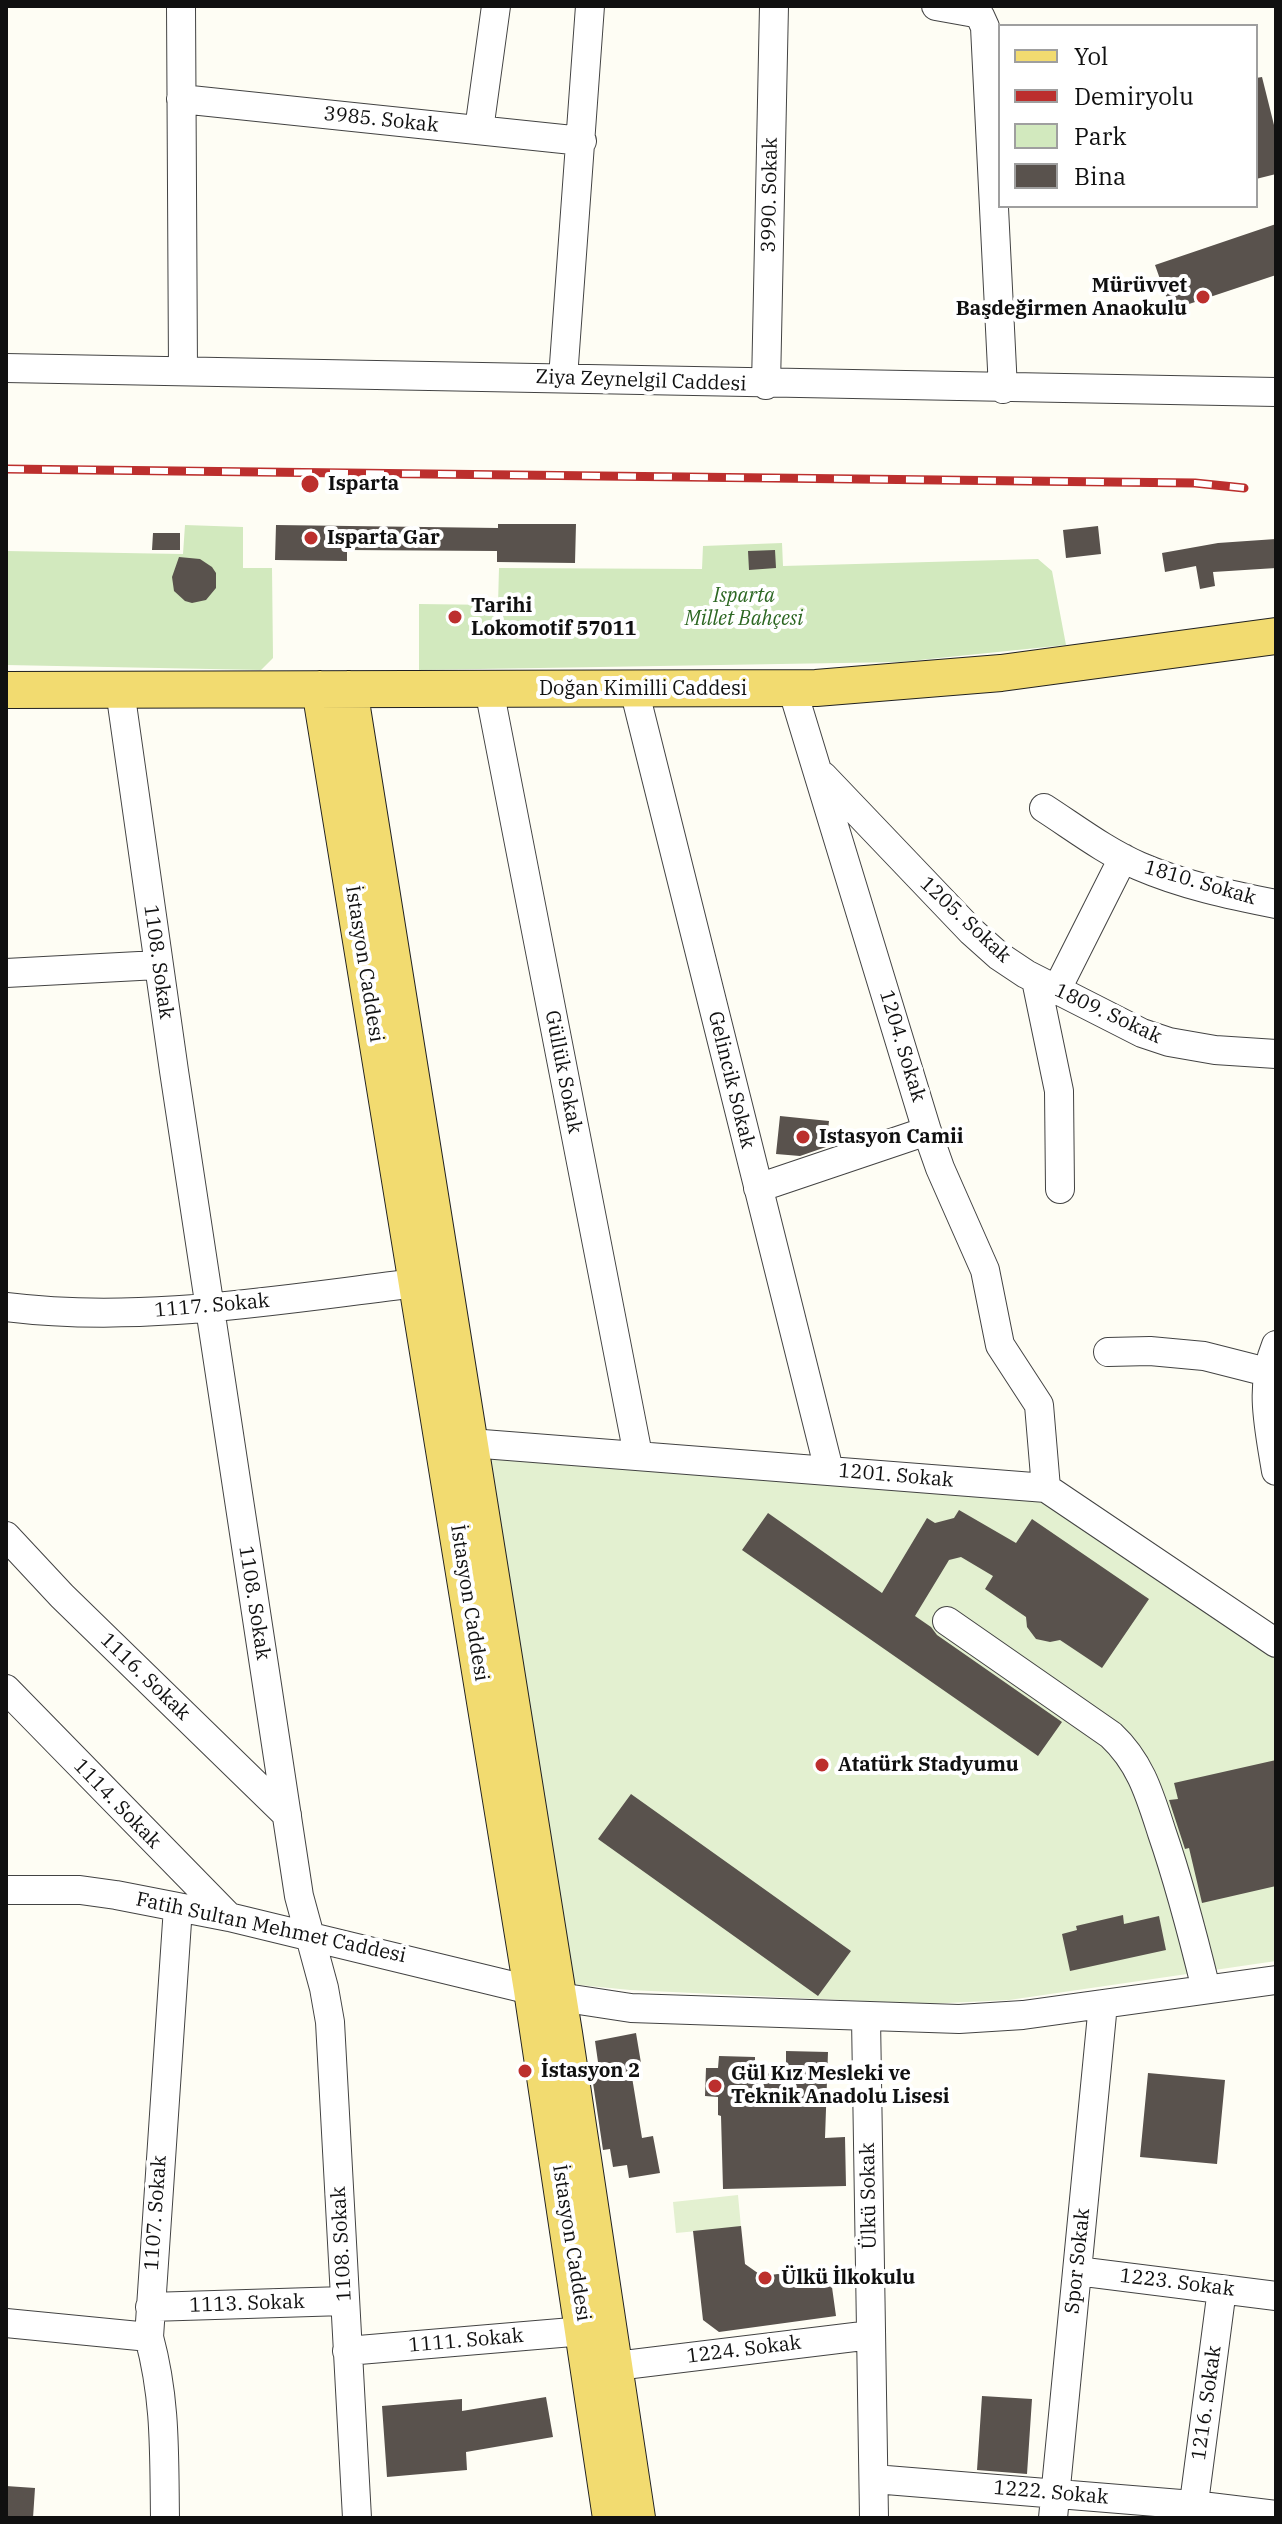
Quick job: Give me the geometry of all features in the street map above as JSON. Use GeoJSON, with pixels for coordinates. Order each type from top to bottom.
{"type":"FeatureCollection","features":[{"type":"Feature","properties":{"kind":"main road","name":"Doğan Kimilli Caddesi"},"geometry":{"type":"LineString","coordinates":[[6,690],[792,688],[1001,673],[1276,636]]}},
{"type":"Feature","properties":{"kind":"main road","name":"İstasyon Caddesi"},"geometry":{"type":"LineString","coordinates":[[334,689],[417,1283],[545,1993],[616,2366],[637,2518]]}},
{"type":"Feature","properties":{"kind":"main road","name":"İstasyon Caddesi"},"geometry":{"type":"LineString","coordinates":[[334,689],[470,1443],[545,1993],[584,2331],[611,2518]]}},
{"type":"Feature","properties":{"kind":"street"},"geometry":{"type":"LineString","coordinates":[[181,6],[183,371]]}},
{"type":"Feature","properties":{"kind":"street"},"geometry":{"type":"LineString","coordinates":[[479,130],[496,6]]}},
{"type":"Feature","properties":{"kind":"street"},"geometry":{"type":"LineString","coordinates":[[563,378],[590,6]]}},
{"type":"Feature","properties":{"kind":"street","name":"3990. Sokak"},"geometry":{"type":"LineString","coordinates":[[766,385],[774,6]]}},
{"type":"Feature","properties":{"kind":"street"},"geometry":{"type":"LineString","coordinates":[[936,6],[980,16],[985,27],[1003,389]]}},
{"type":"Feature","properties":{"kind":"street","name":"3985. Sokak"},"geometry":{"type":"LineString","coordinates":[[181,99],[582,141]]}},
{"type":"Feature","properties":{"kind":"street","name":"Ziya Zeynelgil Caddesi"},"geometry":{"type":"LineString","coordinates":[[6,368],[563,378],[766,385],[1276,392]]}},
{"type":"Feature","properties":{"kind":"street","name":"1204. Sokak"},"geometry":{"type":"LineString","coordinates":[[792,688],[927,1131],[944,1179],[982,1262],[1000,1345],[1039,1405],[1046,1488]]}},
{"type":"Feature","properties":{"kind":"street","name":"Güllük Sokak"},"geometry":{"type":"LineString","coordinates":[[489,689],[638,1455]]}},
{"type":"Feature","properties":{"kind":"street","name":"Gelincik Sokak"},"geometry":{"type":"LineString","coordinates":[[634,689],[829,1470]]}},
{"type":"Feature","properties":{"kind":"street","name":"1108. Sokak"},"geometry":{"type":"LineString","coordinates":[[120,690],[158,965],[299,1896],[330,2022],[357,2518]]}},
{"type":"Feature","properties":{"kind":"street","name":"1205. Sokak"},"geometry":{"type":"LineString","coordinates":[[818,771],[971,931],[999,956],[1046,986]]}},
{"type":"Feature","properties":{"kind":"street","name":"1810. Sokak"},"geometry":{"type":"LineString","coordinates":[[1044,808],[1123,858],[1197,886],[1276,904]]}},
{"type":"Feature","properties":{"kind":"street"},"geometry":{"type":"LineString","coordinates":[[1060,1189],[1059,1091],[1046,986],[1123,858]]}},
{"type":"Feature","properties":{"kind":"street"},"geometry":{"type":"LineString","coordinates":[[6,973],[158,965]]}},
{"type":"Feature","properties":{"kind":"street","name":"1809. Sokak"},"geometry":{"type":"LineString","coordinates":[[1046,986],[1142,1033],[1169,1042],[1215,1050],[1276,1054]]}},
{"type":"Feature","properties":{"kind":"street"},"geometry":{"type":"LineString","coordinates":[[758,1188],[927,1131]]}},
{"type":"Feature","properties":{"kind":"street","name":"1117. Sokak"},"geometry":{"type":"LineString","coordinates":[[6,1307],[135,1313],[209,1308],[417,1283]]}},
{"type":"Feature","properties":{"kind":"street"},"geometry":{"type":"LineString","coordinates":[[1276,1345],[1267,1372],[1267,1414],[1276,1471]]}},
{"type":"Feature","properties":{"kind":"street"},"geometry":{"type":"LineString","coordinates":[[1108,1352],[1150,1351],[1204,1356],[1267,1372]]}},
{"type":"Feature","properties":{"kind":"street","name":"1201. Sokak"},"geometry":{"type":"LineString","coordinates":[[470,1443],[1046,1488],[1276,1643]]}},
{"type":"Feature","properties":{"kind":"street","name":"1116. Sokak"},"geometry":{"type":"LineString","coordinates":[[6,1536],[62,1596],[287,1815]]}},
{"type":"Feature","properties":{"kind":"street"},"geometry":{"type":"LineString","coordinates":[[947,1621],[1111,1735],[1138,1765],[1184,1896],[1206,1989]]}},
{"type":"Feature","properties":{"kind":"street","name":"1114. Sokak"},"geometry":{"type":"LineString","coordinates":[[6,1689],[229,1917]]}},
{"type":"Feature","properties":{"kind":"street","name":"Fatih Sultan Mehmet Caddesi"},"geometry":{"type":"LineString","coordinates":[[6,1890],[80,1890],[178,1907],[309,1935],[545,1993],[631,2008],[959,2019],[1023,2015],[1276,1980]]}},
{"type":"Feature","properties":{"kind":"street","name":"1107. Sokak"},"geometry":{"type":"LineString","coordinates":[[165,2518],[163,2403],[160,2376],[149,2337],[178,1907]]}},
{"type":"Feature","properties":{"kind":"street","name":"Spor Sokak"},"geometry":{"type":"LineString","coordinates":[[1054,2506],[1103,2004]]}},
{"type":"Feature","properties":{"kind":"street","name":"Ülkü Sokak"},"geometry":{"type":"LineString","coordinates":[[866,2018],[874,2518]]}},
{"type":"Feature","properties":{"kind":"street","name":"1223. Sokak"},"geometry":{"type":"LineString","coordinates":[[1077,2271],[1276,2296]]}},
{"type":"Feature","properties":{"kind":"street","name":"1216. Sokak"},"geometry":{"type":"LineString","coordinates":[[1192,2511],[1222,2289]]}},
{"type":"Feature","properties":{"kind":"street","name":"1113. Sokak"},"geometry":{"type":"LineString","coordinates":[[150,2307],[344,2301]]}},
{"type":"Feature","properties":{"kind":"street"},"geometry":{"type":"LineString","coordinates":[[6,2323],[149,2337]]}},
{"type":"Feature","properties":{"kind":"street","name":"1111. Sokak"},"geometry":{"type":"LineString","coordinates":[[347,2351],[584,2331]]}},
{"type":"Feature","properties":{"kind":"street","name":"1224. Sokak"},"geometry":{"type":"LineString","coordinates":[[616,2366],[871,2335]]}},
{"type":"Feature","properties":{"kind":"street","name":"1222. Sokak"},"geometry":{"type":"LineString","coordinates":[[874,2479],[1054,2506],[1276,2515]]}},
{"type":"Feature","properties":{"kind":"green space"},"geometry":{"type":"Polygon","coordinates":[[[185,525],[243,527],[243,568],[272,568],[273,658],[261,670],[6,665],[6,551],[183,554],[185,525]]]}},
{"type":"Feature","properties":{"kind":"green space","name":"Isparta Millet Bahçesi"},"geometry":{"type":"Polygon","coordinates":[[[782,543],[783,566],[1038,559],[1052,571],[1066,645],[900,662],[419,670],[419,604],[498,605],[499,568],[702,569],[703,546],[782,543]]]}},
{"type":"Feature","properties":{"kind":"green space"},"geometry":{"type":"Polygon","coordinates":[[[484,1456],[1043,1496],[1276,1650],[1276,1961],[1009,2000],[927,2004],[630,1990],[569,1984],[484,1456]]]}},
{"type":"Feature","properties":{"kind":"green space"},"geometry":{"type":"Polygon","coordinates":[[[738,2195],[741,2227],[676,2233],[673,2202],[738,2195]]]}},
{"type":"Feature","properties":{"kind":"building"},"geometry":{"type":"Polygon","coordinates":[[[1262,77],[1276,133],[1276,174],[1258,178],[1258,78],[1262,77]]]}},
{"type":"Feature","properties":{"kind":"building"},"geometry":{"type":"Polygon","coordinates":[[[1276,224],[1276,275],[1171,310],[1155,265],[1276,224]]]}},
{"type":"Feature","properties":{"kind":"building"},"geometry":{"type":"Polygon","coordinates":[[[498,524],[576,524],[575,563],[497,562],[497,551],[347,550],[347,561],[275,560],[276,525],[498,528],[498,524]]]}},
{"type":"Feature","properties":{"kind":"building"},"geometry":{"type":"Polygon","coordinates":[[[1098,526],[1101,554],[1066,558],[1063,530],[1098,526]]]}},
{"type":"Feature","properties":{"kind":"building"},"geometry":{"type":"Polygon","coordinates":[[[153,533],[180,533],[180,550],[152,550],[153,533]]]}},
{"type":"Feature","properties":{"kind":"building"},"geometry":{"type":"Polygon","coordinates":[[[1276,539],[1276,568],[1213,572],[1215,586],[1200,589],[1196,566],[1165,572],[1162,553],[1218,543],[1276,539]]]}},
{"type":"Feature","properties":{"kind":"building"},"geometry":{"type":"Polygon","coordinates":[[[775,550],[776,568],[749,570],[748,551],[775,550]]]}},
{"type":"Feature","properties":{"kind":"building"},"geometry":{"type":"Polygon","coordinates":[[[179,557],[200,559],[216,573],[216,588],[206,600],[192,603],[174,591],[172,577],[179,557]]]}},
{"type":"Feature","properties":{"kind":"building","name":"Istasyon Camii"},"geometry":{"type":"Polygon","coordinates":[[[780,1116],[829,1121],[826,1147],[800,1156],[776,1154],[780,1116]]]}},
{"type":"Feature","properties":{"kind":"building"},"geometry":{"type":"Polygon","coordinates":[[[959,1510],[1016,1543],[1032,1519],[1149,1599],[1102,1668],[1060,1640],[1050,1642],[1036,1639],[1027,1627],[1026,1617],[985,1589],[993,1576],[961,1557],[949,1560],[915,1616],[937,1635],[1062,1722],[1038,1756],[742,1550],[768,1513],[882,1593],[927,1518],[935,1523],[954,1518],[959,1510]]]}},
{"type":"Feature","properties":{"kind":"building"},"geometry":{"type":"Polygon","coordinates":[[[1276,1760],[1276,1886],[1202,1903],[1189,1848],[1185,1849],[1169,1800],[1178,1799],[1174,1783],[1276,1760]]]}},
{"type":"Feature","properties":{"kind":"building"},"geometry":{"type":"Polygon","coordinates":[[[631,1794],[851,1951],[818,1996],[598,1839],[631,1794]]]}},
{"type":"Feature","properties":{"kind":"building"},"geometry":{"type":"Polygon","coordinates":[[[1123,1915],[1124,1924],[1159,1916],[1166,1950],[1070,1971],[1062,1934],[1077,1930],[1076,1926],[1123,1915]]]}},
{"type":"Feature","properties":{"kind":"building"},"geometry":{"type":"Polygon","coordinates":[[[636,2033],[641,2063],[630,2065],[642,2138],[653,2136],[660,2173],[629,2178],[627,2165],[613,2167],[610,2149],[603,2150],[590,2063],[598,2062],[595,2041],[636,2033]]]}},
{"type":"Feature","properties":{"kind":"building"},"geometry":{"type":"Polygon","coordinates":[[[786,2051],[828,2052],[825,2138],[845,2137],[846,2186],[723,2189],[721,2116],[718,2115],[718,2097],[705,2096],[706,2068],[718,2068],[719,2056],[755,2057],[755,2073],[786,2074],[786,2051]]]}},
{"type":"Feature","properties":{"kind":"building"},"geometry":{"type":"Polygon","coordinates":[[[1148,2073],[1225,2080],[1217,2164],[1140,2157],[1148,2073]]]}},
{"type":"Feature","properties":{"kind":"building","name":"Ülkü İlkokulu"},"geometry":{"type":"Polygon","coordinates":[[[741,2226],[745,2264],[762,2276],[818,2269],[820,2282],[831,2280],[836,2316],[719,2332],[703,2320],[693,2231],[741,2226]]]}},
{"type":"Feature","properties":{"kind":"building"},"geometry":{"type":"Polygon","coordinates":[[[982,2396],[1032,2399],[1027,2474],[977,2470],[982,2396]]]}},
{"type":"Feature","properties":{"kind":"building"},"geometry":{"type":"Polygon","coordinates":[[[546,2397],[553,2437],[466,2452],[467,2470],[387,2477],[382,2406],[462,2399],[462,2411],[546,2397]]]}},
{"type":"Feature","properties":{"kind":"building"},"geometry":{"type":"Polygon","coordinates":[[[6,2486],[35,2488],[33,2518],[6,2518],[6,2486]]]}},
{"type":"Feature","properties":{"kind":"railway"},"geometry":{"type":"LineString","coordinates":[[6,469],[1195,483],[1244,488]]}},
{"type":"Feature","properties":{"kind":"place","name":"Mürüvvet Başdeğirmen Anaokulu"},"geometry":{"type":"Point","coordinates":[1203,297]}},
{"type":"Feature","properties":{"kind":"place","name":"Isparta"},"geometry":{"type":"Point","coordinates":[310,484]}},
{"type":"Feature","properties":{"kind":"place","name":"Isparta Gar"},"geometry":{"type":"Point","coordinates":[311,538]}},
{"type":"Feature","properties":{"kind":"place","name":"Tarihi Lokomotif 57011"},"geometry":{"type":"Point","coordinates":[455,617]}},
{"type":"Feature","properties":{"kind":"place","name":"Istasyon Camii"},"geometry":{"type":"Point","coordinates":[803,1137]}},
{"type":"Feature","properties":{"kind":"place","name":"Atatürk Stadyumu"},"geometry":{"type":"Point","coordinates":[822,1765]}},
{"type":"Feature","properties":{"kind":"place","name":"İstasyon 2"},"geometry":{"type":"Point","coordinates":[525,2071]}},
{"type":"Feature","properties":{"kind":"place","name":"Gül Kız Mesleki ve Teknik Anadolu Lisesi"},"geometry":{"type":"Point","coordinates":[715,2086]}},
{"type":"Feature","properties":{"kind":"place","name":"Ülkü İlkokulu"},"geometry":{"type":"Point","coordinates":[765,2278]}}]}
